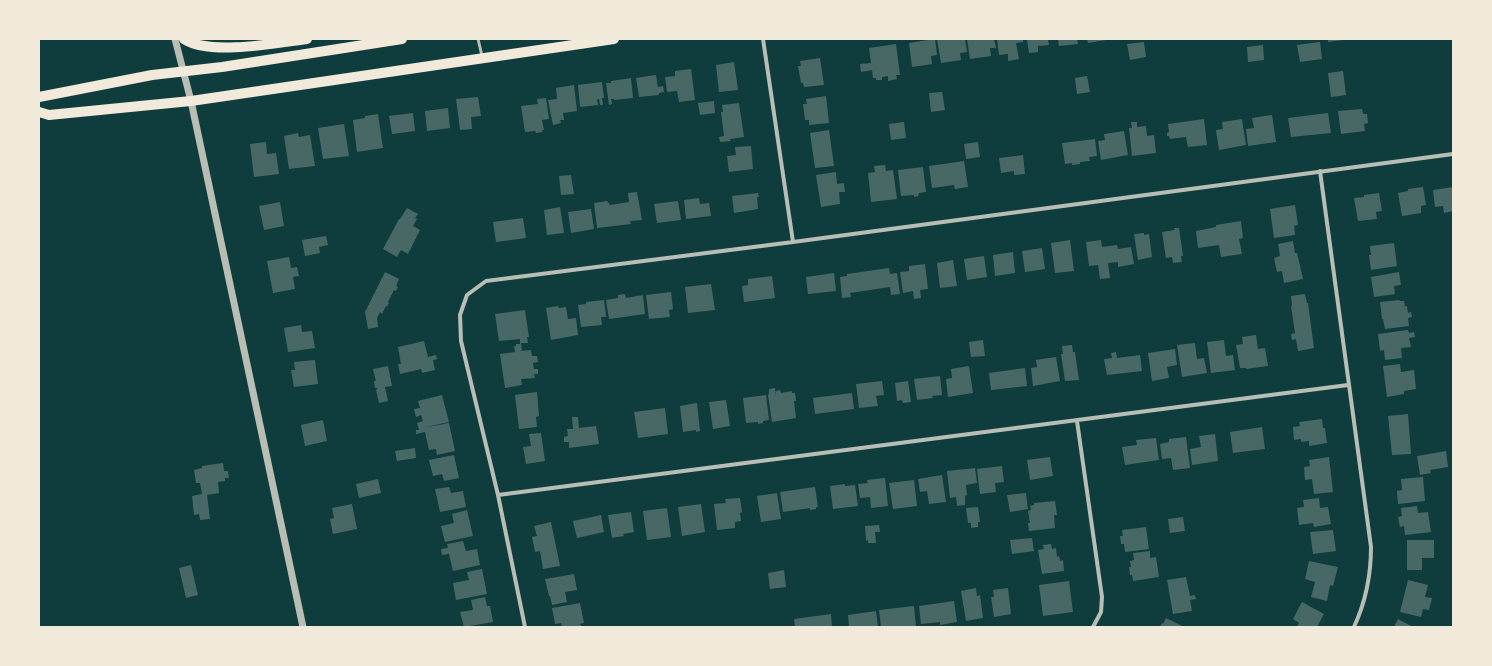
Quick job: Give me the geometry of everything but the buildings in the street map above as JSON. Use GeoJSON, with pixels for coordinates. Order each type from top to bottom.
{"type":"FeatureCollection","features":[{"type":"Feature","properties":{"kind":"main road"},"geometry":{"type":"LineString","coordinates":[[184,39],[190,43],[218,48],[263,46],[307,39]]}},
{"type":"Feature","properties":{"kind":"main road"},"geometry":{"type":"LineString","coordinates":[[360,39],[373,43]]}},
{"type":"Feature","properties":{"kind":"main road"},"geometry":{"type":"LineString","coordinates":[[39,98],[152,75],[183,72],[402,39]]}},
{"type":"Feature","properties":{"kind":"main road"},"geometry":{"type":"LineString","coordinates":[[39,112],[49,115],[191,101],[614,39]]}},
{"type":"Feature","properties":{"kind":"street"},"geometry":{"type":"LineString","coordinates":[[175,39],[191,101],[303,627]]}},
{"type":"Feature","properties":{"kind":"street"},"geometry":{"type":"LineString","coordinates":[[763,39],[793,242]]}},
{"type":"Feature","properties":{"kind":"street"},"geometry":{"type":"LineString","coordinates":[[525,627],[498,495],[462,341],[460,316],[467,295],[486,280],[793,242],[1453,154]]}},
{"type":"Feature","properties":{"kind":"street"},"geometry":{"type":"LineString","coordinates":[[1320,171],[1371,547],[1370,575],[1367,592],[1362,610],[1354,627]]}},
{"type":"Feature","properties":{"kind":"street"},"geometry":{"type":"LineString","coordinates":[[498,495],[1348,385]]}},
{"type":"Feature","properties":{"kind":"street"},"geometry":{"type":"LineString","coordinates":[[1077,421],[1102,597],[1101,612],[1093,627]]}},
{"type":"Feature","properties":{"kind":"lane"},"geometry":{"type":"LineString","coordinates":[[478,39],[483,57]]}}]}
